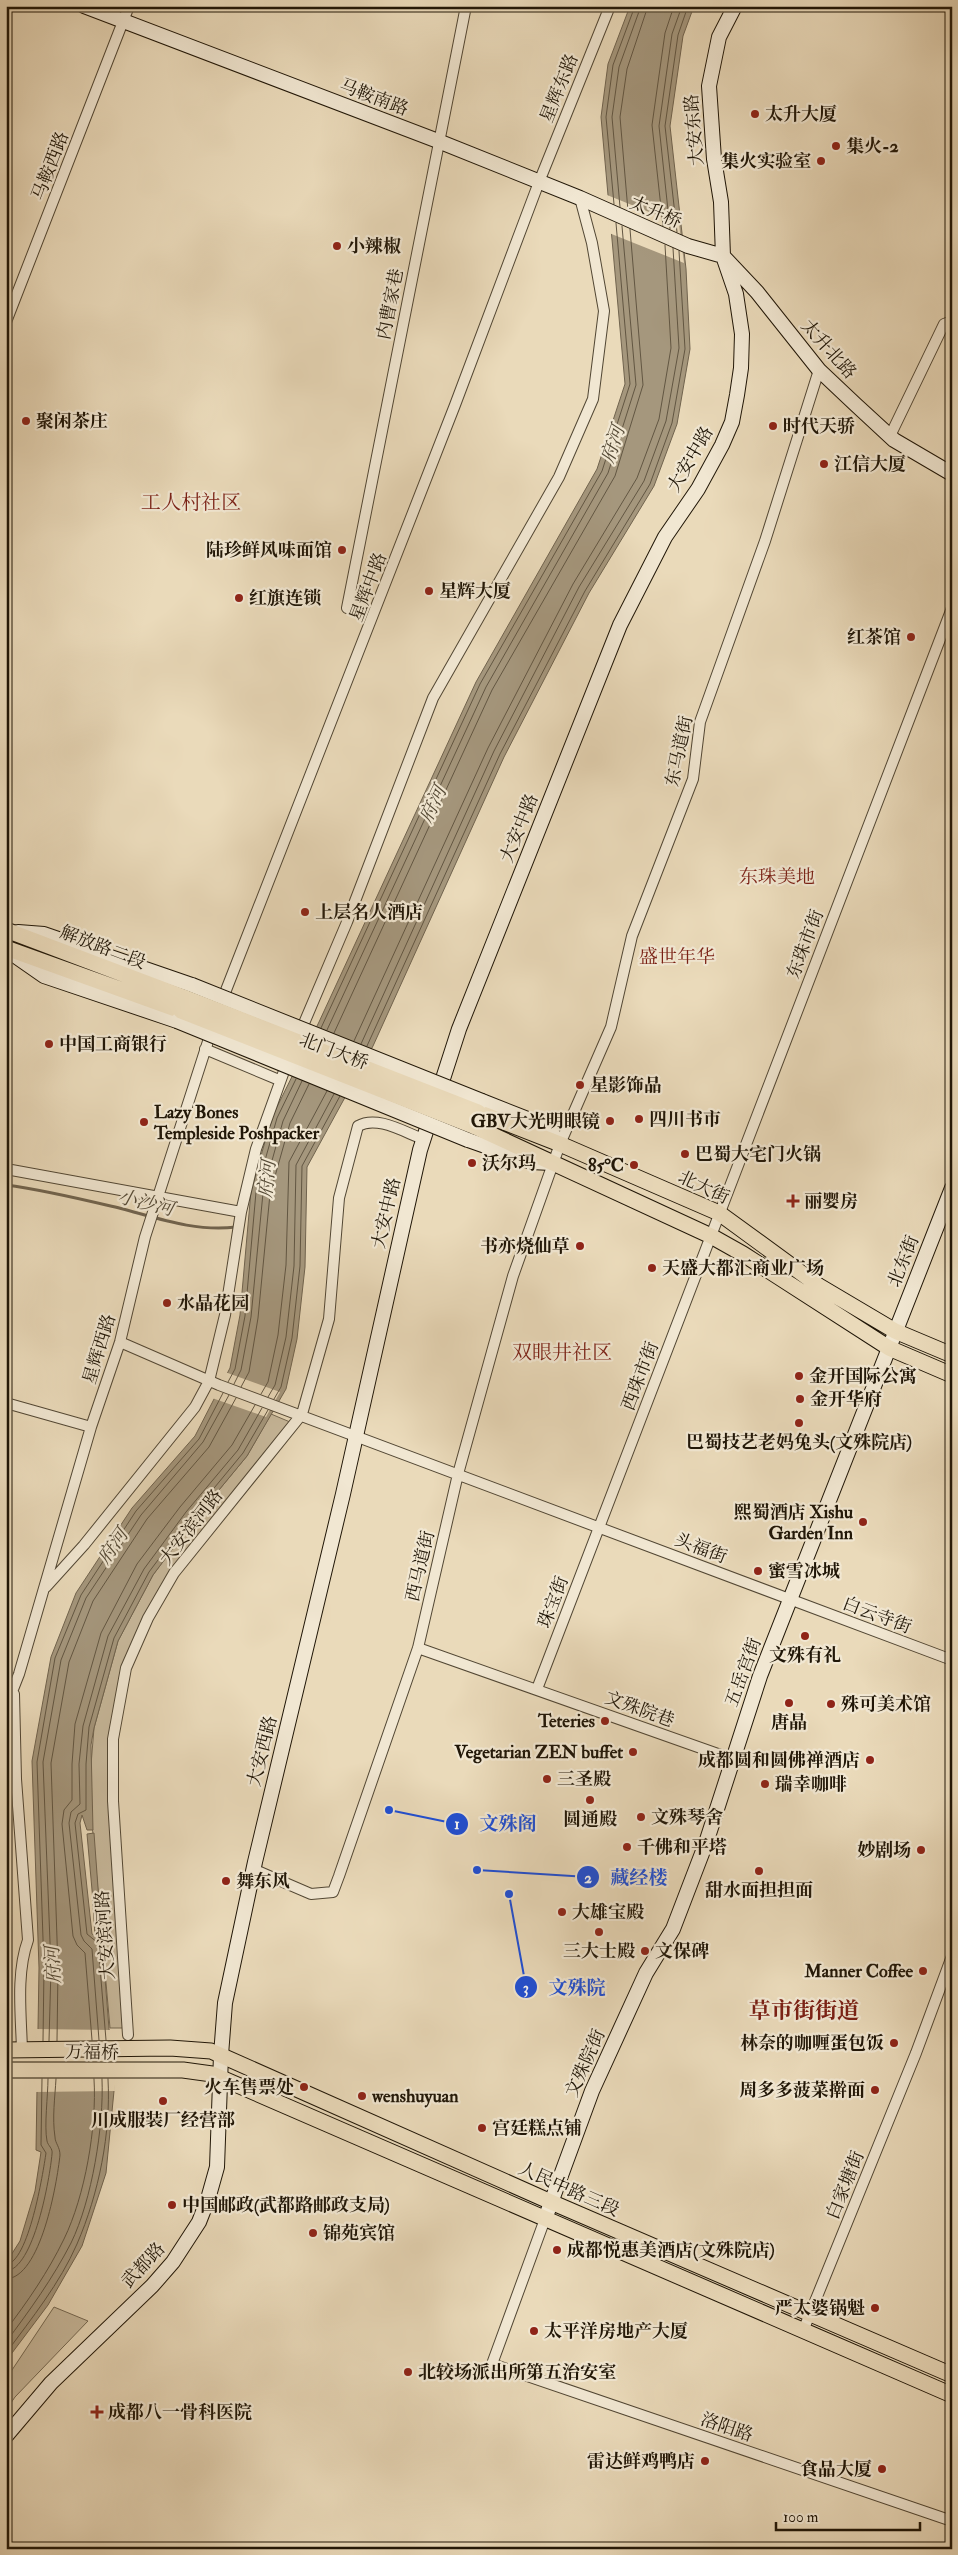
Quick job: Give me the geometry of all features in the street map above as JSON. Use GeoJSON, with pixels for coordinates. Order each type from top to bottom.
{"type":"FeatureCollection","features":[{"type":"Feature","properties":{"kind":"main road","name":"解放路二段"},"geometry":{"type":"LineString","coordinates":[[7,932],[184,1004]]}},
{"type":"Feature","properties":{"kind":"main road","name":"解放路二段"},"geometry":{"type":"LineString","coordinates":[[6,949],[184,1004]]}},
{"type":"Feature","properties":{"kind":"main road","name":"北门大桥"},"geometry":{"type":"LineString","coordinates":[[184,1004],[476,1120]]}},
{"type":"Feature","properties":{"kind":"main road","name":"北大街"},"geometry":{"type":"LineString","coordinates":[[476,1120],[560,1144],[720,1213],[819,1286],[895,1331],[952,1355]]}},
{"type":"Feature","properties":{"kind":"main road"},"geometry":{"type":"LineString","coordinates":[[476,1120],[553,1163],[711,1236],[743,1254],[889,1348],[952,1375]]}},
{"type":"Feature","properties":{"kind":"main road","name":"万福桥"},"geometry":{"type":"LineString","coordinates":[[6,2050],[170,2048]]}},
{"type":"Feature","properties":{"kind":"main road","name":"人民中路三段"},"geometry":{"type":"LineString","coordinates":[[170,2048],[194,2049],[221,2055],[551,2202],[952,2375]]}},
{"type":"Feature","properties":{"kind":"main road","name":"万福桥"},"geometry":{"type":"LineString","coordinates":[[9,2070],[172,2071]]}},
{"type":"Feature","properties":{"kind":"main road","name":"人民中路三段"},"geometry":{"type":"LineString","coordinates":[[172,2071],[206,2073],[221,2078],[952,2395]]}},
{"type":"Feature","properties":{"kind":"street","name":"马鞍南路"},"geometry":{"type":"LineString","coordinates":[[84,6],[438,141],[580,198],[609,212]]}},
{"type":"Feature","properties":{"kind":"street","name":"马鞍西路"},"geometry":{"type":"LineString","coordinates":[[6,322],[128,6]]}},
{"type":"Feature","properties":{"kind":"street","name":"内曹家巷"},"geometry":{"type":"LineString","coordinates":[[347,608],[466,6]]}},
{"type":"Feature","properties":{"kind":"street","name":"星辉东路"},"geometry":{"type":"LineString","coordinates":[[538,182],[610,6]]}},
{"type":"Feature","properties":{"kind":"street","name":"大安东路"},"geometry":{"type":"LineString","coordinates":[[723,256],[721,202],[714,159],[709,86],[719,37],[735,6]]}},
{"type":"Feature","properties":{"kind":"street","name":"星辉中路"},"geometry":{"type":"LineString","coordinates":[[222,1001],[438,450],[538,182]]}},
{"type":"Feature","properties":{"kind":"street"},"geometry":{"type":"LineString","coordinates":[[44,1590],[84,1545],[214,1383],[241,1216],[256,1148],[279,1080],[347,922],[433,698],[559,477],[593,399],[604,311],[592,243],[580,198]]}},
{"type":"Feature","properties":{"kind":"street","name":"太升桥"},"geometry":{"type":"LineString","coordinates":[[609,212],[688,246],[723,256]]}},
{"type":"Feature","properties":{"kind":"street","name":"太升北路"},"geometry":{"type":"LineString","coordinates":[[723,256],[757,292],[819,370],[890,436],[952,474]]}},
{"type":"Feature","properties":{"kind":"street","name":"大安中路"},"geometry":{"type":"LineString","coordinates":[[357,1435],[404,1215],[423,1139],[458,1029],[620,625],[652,562],[712,464],[732,422],[741,368],[742,334],[736,294],[723,256]]}},
{"type":"Feature","properties":{"kind":"street"},"geometry":{"type":"LineString","coordinates":[[890,436],[944,324],[952,321]]}},
{"type":"Feature","properties":{"kind":"street","name":"东马道街"},"geometry":{"type":"LineString","coordinates":[[553,1163],[611,1027],[632,936],[693,779],[700,722],[765,541],[819,370]]}},
{"type":"Feature","properties":{"kind":"street","name":"东珠市街"},"geometry":{"type":"LineString","coordinates":[[711,1236],[952,608]]}},
{"type":"Feature","properties":{"kind":"street","name":"星辉西路"},"geometry":{"type":"LineString","coordinates":[[6,1707],[14,1688],[44,1590],[91,1428],[120,1342],[145,1236],[222,1001]]}},
{"type":"Feature","properties":{"kind":"street"},"geometry":{"type":"LineString","coordinates":[[184,1004],[476,1120]]}},
{"type":"Feature","properties":{"kind":"street"},"geometry":{"type":"LineString","coordinates":[[205,1049],[279,1080]]}},
{"type":"Feature","properties":{"kind":"street","name":"大安滨河路"},"geometry":{"type":"LineString","coordinates":[[128,2035],[113,1801],[114,1739],[126,1668],[148,1618],[174,1573],[302,1414],[329,1319],[339,1198],[358,1126],[366,1121],[377,1122],[423,1139]]}},
{"type":"Feature","properties":{"kind":"street","name":"西马道街"},"geometry":{"type":"LineString","coordinates":[[253,1870],[311,1894],[333,1892],[418,1648],[458,1474],[513,1276],[553,1163]]}},
{"type":"Feature","properties":{"kind":"street"},"geometry":{"type":"LineString","coordinates":[[6,1169],[156,1201],[241,1216]]}},
{"type":"Feature","properties":{"kind":"street","name":"北东街"},"geometry":{"type":"LineString","coordinates":[[889,1348],[952,1188]]}},
{"type":"Feature","properties":{"kind":"street","name":"西珠市街"},"geometry":{"type":"LineString","coordinates":[[599,1527],[711,1236]]}},
{"type":"Feature","properties":{"kind":"street","name":"头福街"},"geometry":{"type":"LineString","coordinates":[[120,1342],[214,1383],[302,1414],[791,1599]]}},
{"type":"Feature","properties":{"kind":"street","name":"五岳宫街"},"geometry":{"type":"LineString","coordinates":[[732,1759],[760,1676],[889,1348]]}},
{"type":"Feature","properties":{"kind":"street"},"geometry":{"type":"LineString","coordinates":[[6,1403],[91,1428]]}},
{"type":"Feature","properties":{"kind":"street","name":"大安西路"},"geometry":{"type":"LineString","coordinates":[[221,2078],[225,2003],[253,1870],[357,1435]]}},
{"type":"Feature","properties":{"kind":"street","name":"珠宝街"},"geometry":{"type":"LineString","coordinates":[[537,1689],[599,1527]]}},
{"type":"Feature","properties":{"kind":"street","name":"白云寺街"},"geometry":{"type":"LineString","coordinates":[[791,1599],[952,1660]]}},
{"type":"Feature","properties":{"kind":"street","name":"文殊院巷"},"geometry":{"type":"LineString","coordinates":[[418,1648],[732,1759]]}},
{"type":"Feature","properties":{"kind":"street"},"geometry":{"type":"LineString","coordinates":[[14,1688],[16,1779],[28,1940],[24,1953],[21,1979],[26,2050]]}},
{"type":"Feature","properties":{"kind":"street","name":"文殊院街"},"geometry":{"type":"LineString","coordinates":[[545,2218],[592,2090],[646,1973],[673,1929],[706,1843],[732,1759]]}},
{"type":"Feature","properties":{"kind":"street","name":"白家塘街"},"geometry":{"type":"LineString","coordinates":[[803,2330],[916,2052],[952,1956]]}},
{"type":"Feature","properties":{"kind":"street","name":"武都路"},"geometry":{"type":"LineString","coordinates":[[6,2436],[51,2383],[152,2286],[173,2262],[191,2236],[208,2199],[217,2167],[221,2078]]}},
{"type":"Feature","properties":{"kind":"street","name":"洛阳路"},"geometry":{"type":"LineString","coordinates":[[545,2218],[492,2364],[952,2521]]}},
{"type":"Feature","properties":{"kind":"shaded area"},"geometry":{"type":"Polygon","coordinates":[[[271,1414],[290,1422],[145,1619],[112,1726],[125,2028],[110,2028],[91,1812],[91,1765],[94,1728],[118,1641],[153,1575],[195,1519],[247,1456],[271,1414]]]}},
{"type":"Feature","properties":{"kind":"shaded area"},"geometry":{"type":"Polygon","coordinates":[[[54,2307],[88,2321],[15,2397],[6,2410],[6,2379],[54,2307]]]}},
{"type":"Feature","properties":{"kind":"water","name":"府河"},"geometry":{"type":"Polygon","coordinates":[[[630,6],[694,6],[683,36],[670,126],[686,269],[690,349],[677,424],[654,486],[589,593],[504,757],[373,1046],[307,1167],[305,1267],[297,1339],[286,1389],[247,1456],[195,1519],[153,1575],[118,1641],[91,1745],[93,1830],[87,1830],[82,1815],[80,1823],[92,1934],[95,1936],[93,1904],[99,1903],[114,2091],[106,2173],[82,2246],[48,2305],[6,2361],[6,2263],[20,2241],[35,2191],[41,2152],[36,2150],[39,1968],[32,1761],[51,1657],[76,1593],[132,1508],[195,1436],[230,1368],[240,1315],[251,1191],[272,1117],[319,1022],[476,682],[597,469],[625,384],[601,117],[608,64],[630,6]]]}},
{"type":"Feature","properties":{"kind":"water"},"geometry":{"type":"Polygon","coordinates":[[[94,1833],[99,1901],[93,1901],[87,1834],[94,1833]]]}},
{"type":"Feature","properties":{"kind":"pier"},"geometry":{"type":"Polygon","coordinates":[[[607,195],[679,224],[684,263],[609,233],[607,195]]]}},
{"type":"Feature","properties":{"kind":"pier"},"geometry":{"type":"Polygon","coordinates":[[[225,1372],[280,1392],[266,1417],[212,1398],[225,1372]]]}},
{"type":"Feature","properties":{"kind":"pier"},"geometry":{"type":"Polygon","coordinates":[[[36,2029],[112,2030],[115,2091],[34,2092],[36,2029]]]}},
{"type":"Feature","properties":{"kind":"waterway","name":"小沙河"},"geometry":{"type":"LineString","coordinates":[[6,1185],[80,1199],[179,1224],[207,1228],[236,1227]]}},
{"type":"Feature","properties":{"kind":"place","name":"太升大厦"},"geometry":{"type":"Point","coordinates":[755,114]}},
{"type":"Feature","properties":{"kind":"place","name":"集火-2"},"geometry":{"type":"Point","coordinates":[836,146]}},
{"type":"Feature","properties":{"kind":"place","name":"集火实验室"},"geometry":{"type":"Point","coordinates":[821,161]}},
{"type":"Feature","properties":{"kind":"place","name":"小辣椒"},"geometry":{"type":"Point","coordinates":[337,246]}},
{"type":"Feature","properties":{"kind":"place","name":"聚闲茶庄"},"geometry":{"type":"Point","coordinates":[26,421]}},
{"type":"Feature","properties":{"kind":"place","name":"时代天骄"},"geometry":{"type":"Point","coordinates":[773,426]}},
{"type":"Feature","properties":{"kind":"place","name":"江信大厦"},"geometry":{"type":"Point","coordinates":[824,464]}},
{"type":"Feature","properties":{"kind":"place","name":"陆珍鲜风味面馆"},"geometry":{"type":"Point","coordinates":[342,550]}},
{"type":"Feature","properties":{"kind":"place","name":"星辉大厦"},"geometry":{"type":"Point","coordinates":[429,591]}},
{"type":"Feature","properties":{"kind":"place","name":"红旗连锁"},"geometry":{"type":"Point","coordinates":[239,598]}},
{"type":"Feature","properties":{"kind":"place","name":"红茶馆"},"geometry":{"type":"Point","coordinates":[911,637]}},
{"type":"Feature","properties":{"kind":"place","name":"上层名人酒店"},"geometry":{"type":"Point","coordinates":[305,912]}},
{"type":"Feature","properties":{"kind":"place","name":"中国工商银行"},"geometry":{"type":"Point","coordinates":[49,1044]}},
{"type":"Feature","properties":{"kind":"place","name":"星影饰品"},"geometry":{"type":"Point","coordinates":[580,1085]}},
{"type":"Feature","properties":{"kind":"place","name":"四川书市"},"geometry":{"type":"Point","coordinates":[639,1119]}},
{"type":"Feature","properties":{"kind":"place","name":"GBV大光明眼镜"},"geometry":{"type":"Point","coordinates":[610,1121]}},
{"type":"Feature","properties":{"kind":"place","name":"Lazy Bones Templeside Poshpacker"},"geometry":{"type":"Point","coordinates":[144,1122]}},
{"type":"Feature","properties":{"kind":"place","name":"巴蜀大宅门火锅"},"geometry":{"type":"Point","coordinates":[685,1154]}},
{"type":"Feature","properties":{"kind":"place","name":"沃尔玛"},"geometry":{"type":"Point","coordinates":[472,1163]}},
{"type":"Feature","properties":{"kind":"place","name":"85°C"},"geometry":{"type":"Point","coordinates":[634,1165]}},
{"type":"Feature","properties":{"kind":"place","name":"丽婴房"},"geometry":{"type":"Point","coordinates":[793,1201]}},
{"type":"Feature","properties":{"kind":"place","name":"书亦烧仙草"},"geometry":{"type":"Point","coordinates":[580,1246]}},
{"type":"Feature","properties":{"kind":"place","name":"天盛大都汇商业广场"},"geometry":{"type":"Point","coordinates":[652,1268]}},
{"type":"Feature","properties":{"kind":"place","name":"水晶花园"},"geometry":{"type":"Point","coordinates":[167,1303]}},
{"type":"Feature","properties":{"kind":"place","name":"金开国际公寓"},"geometry":{"type":"Point","coordinates":[799,1376]}},
{"type":"Feature","properties":{"kind":"place","name":"金开华府"},"geometry":{"type":"Point","coordinates":[800,1399]}},
{"type":"Feature","properties":{"kind":"place","name":"巴蜀技艺老妈兔头(文殊院店)"},"geometry":{"type":"Point","coordinates":[799,1423]}},
{"type":"Feature","properties":{"kind":"place","name":"熙蜀酒店 Xishu Garden Inn"},"geometry":{"type":"Point","coordinates":[863,1522]}},
{"type":"Feature","properties":{"kind":"place","name":"蜜雪冰城"},"geometry":{"type":"Point","coordinates":[758,1571]}},
{"type":"Feature","properties":{"kind":"place","name":"文殊有礼"},"geometry":{"type":"Point","coordinates":[805,1636]}},
{"type":"Feature","properties":{"kind":"place","name":"唐晶"},"geometry":{"type":"Point","coordinates":[789,1703]}},
{"type":"Feature","properties":{"kind":"place","name":"殊可美术馆"},"geometry":{"type":"Point","coordinates":[831,1704]}},
{"type":"Feature","properties":{"kind":"place","name":"Teteries"},"geometry":{"type":"Point","coordinates":[605,1721]}},
{"type":"Feature","properties":{"kind":"place","name":"Vegetarian ZEN buffet"},"geometry":{"type":"Point","coordinates":[633,1752]}},
{"type":"Feature","properties":{"kind":"place","name":"成都圆和圆佛禅酒店"},"geometry":{"type":"Point","coordinates":[870,1760]}},
{"type":"Feature","properties":{"kind":"place","name":"三圣殿"},"geometry":{"type":"Point","coordinates":[547,1779]}},
{"type":"Feature","properties":{"kind":"place","name":"瑞幸咖啡"},"geometry":{"type":"Point","coordinates":[765,1784]}},
{"type":"Feature","properties":{"kind":"place","name":"圆通殿"},"geometry":{"type":"Point","coordinates":[590,1800]}},
{"type":"Feature","properties":{"kind":"place","name":"文殊阁"},"geometry":{"type":"Point","coordinates":[389,1810]}},
{"type":"Feature","properties":{"kind":"place","name":"文殊琴舍"},"geometry":{"type":"Point","coordinates":[641,1817]}},
{"type":"Feature","properties":{"kind":"place","name":"千佛和平塔"},"geometry":{"type":"Point","coordinates":[627,1847]}},
{"type":"Feature","properties":{"kind":"place","name":"妙剧场"},"geometry":{"type":"Point","coordinates":[921,1850]}},
{"type":"Feature","properties":{"kind":"place","name":"藏经楼"},"geometry":{"type":"Point","coordinates":[477,1870]}},
{"type":"Feature","properties":{"kind":"place","name":"甜水面担担面"},"geometry":{"type":"Point","coordinates":[759,1871]}},
{"type":"Feature","properties":{"kind":"place","name":"舞东风"},"geometry":{"type":"Point","coordinates":[226,1881]}},
{"type":"Feature","properties":{"kind":"place","name":"文殊院"},"geometry":{"type":"Point","coordinates":[509,1894]}},
{"type":"Feature","properties":{"kind":"place","name":"大雄宝殿"},"geometry":{"type":"Point","coordinates":[562,1912]}},
{"type":"Feature","properties":{"kind":"place","name":"三大士殿"},"geometry":{"type":"Point","coordinates":[599,1932]}},
{"type":"Feature","properties":{"kind":"place","name":"文保碑"},"geometry":{"type":"Point","coordinates":[645,1951]}},
{"type":"Feature","properties":{"kind":"place","name":"Manner Coffee"},"geometry":{"type":"Point","coordinates":[923,1971]}},
{"type":"Feature","properties":{"kind":"place","name":"林奈的咖喱蛋包饭"},"geometry":{"type":"Point","coordinates":[894,2043]}},
{"type":"Feature","properties":{"kind":"place","name":"火车售票处"},"geometry":{"type":"Point","coordinates":[304,2087]}},
{"type":"Feature","properties":{"kind":"place","name":"周多多菠菜擀面"},"geometry":{"type":"Point","coordinates":[875,2090]}},
{"type":"Feature","properties":{"kind":"place","name":"wenshuyuan"},"geometry":{"type":"Point","coordinates":[362,2096]}},
{"type":"Feature","properties":{"kind":"place","name":"川成服装厂经营部"},"geometry":{"type":"Point","coordinates":[163,2101]}},
{"type":"Feature","properties":{"kind":"place","name":"宫廷糕点铺"},"geometry":{"type":"Point","coordinates":[482,2128]}},
{"type":"Feature","properties":{"kind":"place","name":"中国邮政(武都路邮政支局)"},"geometry":{"type":"Point","coordinates":[172,2205]}},
{"type":"Feature","properties":{"kind":"place","name":"锦苑宾馆"},"geometry":{"type":"Point","coordinates":[313,2233]}},
{"type":"Feature","properties":{"kind":"place","name":"成都悦惠美酒店(文殊院店)"},"geometry":{"type":"Point","coordinates":[557,2250]}},
{"type":"Feature","properties":{"kind":"place","name":"严太婆锅魁"},"geometry":{"type":"Point","coordinates":[875,2308]}},
{"type":"Feature","properties":{"kind":"place","name":"太平洋房地产大厦"},"geometry":{"type":"Point","coordinates":[534,2331]}},
{"type":"Feature","properties":{"kind":"place","name":"北较场派出所第五治安室"},"geometry":{"type":"Point","coordinates":[408,2372]}},
{"type":"Feature","properties":{"kind":"place","name":"成都八一骨科医院"},"geometry":{"type":"Point","coordinates":[97,2412]}},
{"type":"Feature","properties":{"kind":"place","name":"雷达鲜鸡鸭店"},"geometry":{"type":"Point","coordinates":[705,2461]}},
{"type":"Feature","properties":{"kind":"place","name":"食品大厦"},"geometry":{"type":"Point","coordinates":[882,2469]}},
{"type":"Feature","properties":{"kind":"district","name":"工人村社区"},"geometry":{"type":"Point","coordinates":[191,502]}},
{"type":"Feature","properties":{"kind":"district","name":"东珠美地"},"geometry":{"type":"Point","coordinates":[777,876]}},
{"type":"Feature","properties":{"kind":"district","name":"盛世年华"},"geometry":{"type":"Point","coordinates":[677,956]}},
{"type":"Feature","properties":{"kind":"district","name":"双眼井社区"},"geometry":{"type":"Point","coordinates":[562,1352]}},
{"type":"Feature","properties":{"kind":"district","name":"草市街街道"},"geometry":{"type":"Point","coordinates":[804,2010]}}]}
